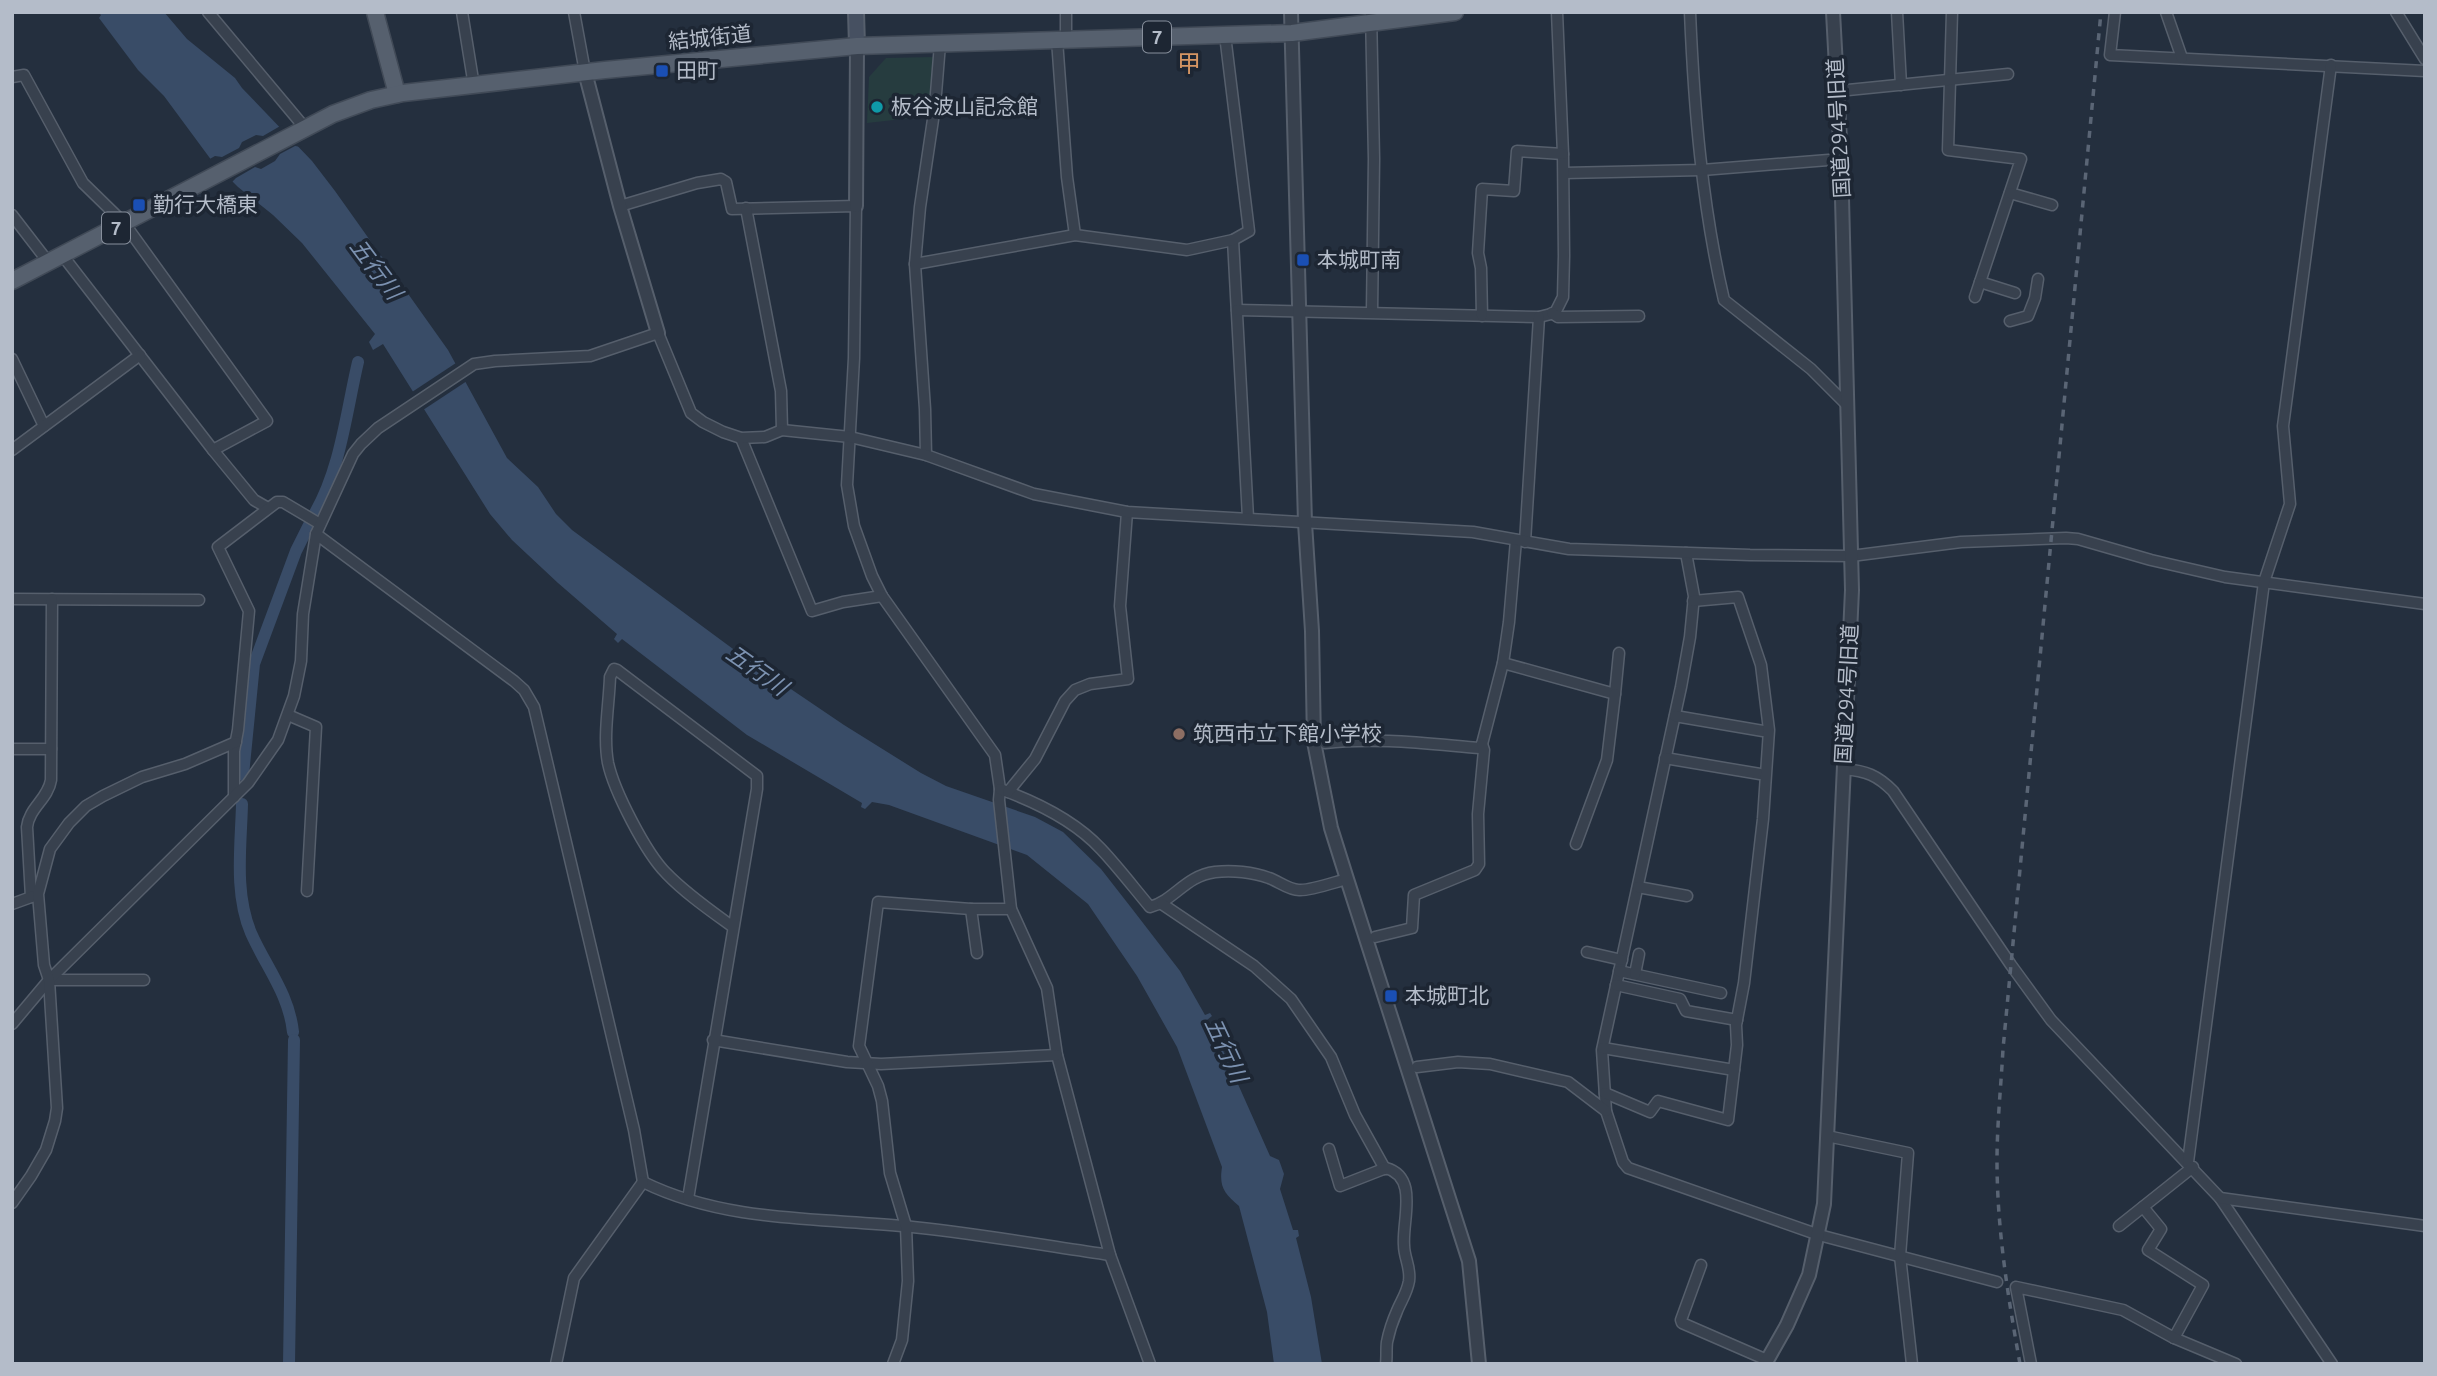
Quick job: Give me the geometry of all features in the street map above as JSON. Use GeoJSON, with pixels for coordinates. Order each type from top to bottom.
{"type":"FeatureCollection","features":[{"type":"Feature","properties":{"kind":"main road"},"geometry":{"type":"LineString","coordinates":[[375,12],[397,94]]}},
{"type":"Feature","properties":{"kind":"main road"},"geometry":{"type":"LineString","coordinates":[[856,12],[857,46]]}},
{"type":"Feature","properties":{"kind":"main road","name":"結城街道"},"geometry":{"type":"LineString","coordinates":[[12,281],[303,129],[352,106],[397,94],[584,72],[857,46],[1292,33],[1372,18],[1455,12]]}},
{"type":"Feature","properties":{"kind":"street"},"geometry":{"type":"LineString","coordinates":[[208,12],[303,129]]}},
{"type":"Feature","properties":{"kind":"street"},"geometry":{"type":"LineString","coordinates":[[462,12],[474,86]]}},
{"type":"Feature","properties":{"kind":"street"},"geometry":{"type":"LineString","coordinates":[[575,12],[584,72],[658,333],[691,413],[703,422],[741,438],[765,437],[782,430],[850,437],[926,455],[1034,494],[1127,512],[1473,532],[1569,549],[1686,553],[1851,556],[1961,542],[2066,538],[2188,569],[2264,583],[2425,604]]}},
{"type":"Feature","properties":{"kind":"street"},"geometry":{"type":"LineString","coordinates":[[1066,12],[1061,39],[1067,177],[1075,235]]}},
{"type":"Feature","properties":{"kind":"street"},"geometry":{"type":"LineString","coordinates":[[1291,12],[1314,742],[1331,828],[1469,1261],[1479,1364]]}},
{"type":"Feature","properties":{"kind":"street"},"geometry":{"type":"LineString","coordinates":[[1237,310],[1539,317],[1555,313],[1563,297],[1564,173],[1557,12]]}},
{"type":"Feature","properties":{"kind":"street"},"geometry":{"type":"LineString","coordinates":[[1690,12],[1694,95],[1702,170],[1724,300],[1811,369],[1847,405]]}},
{"type":"Feature","properties":{"kind":"street","name":"国道294号旧道"},"geometry":{"type":"LineString","coordinates":[[1766,1362],[1787,1325],[1809,1275],[1824,1204],[1852,590],[1841,159],[1833,12]]}},
{"type":"Feature","properties":{"kind":"street"},"geometry":{"type":"LineString","coordinates":[[1897,12],[1901,85]]}},
{"type":"Feature","properties":{"kind":"street"},"geometry":{"type":"LineString","coordinates":[[1952,12],[1948,150],[2021,159],[1975,297]]}},
{"type":"Feature","properties":{"kind":"street"},"geometry":{"type":"LineString","coordinates":[[2115,12],[2110,55],[2425,71]]}},
{"type":"Feature","properties":{"kind":"street"},"geometry":{"type":"LineString","coordinates":[[2166,12],[2182,58]]}},
{"type":"Feature","properties":{"kind":"street"},"geometry":{"type":"LineString","coordinates":[[2396,12],[2425,60]]}},
{"type":"Feature","properties":{"kind":"street"},"geometry":{"type":"LineString","coordinates":[[1371,312],[1374,159],[1372,18]]}},
{"type":"Feature","properties":{"kind":"street"},"geometry":{"type":"LineString","coordinates":[[915,264],[1075,235],[1187,250],[1233,240],[1248,231],[1225,35]]}},
{"type":"Feature","properties":{"kind":"street"},"geometry":{"type":"LineString","coordinates":[[926,455],[915,264],[940,44]]}},
{"type":"Feature","properties":{"kind":"street"},"geometry":{"type":"LineString","coordinates":[[857,46],[855,358],[847,485],[849,506],[872,576],[882,596],[995,755],[1003,791]]}},
{"type":"Feature","properties":{"kind":"street"},"geometry":{"type":"LineString","coordinates":[[2119,1226],[2191,1164],[2264,583],[2290,504],[2283,426],[2331,65]]}},
{"type":"Feature","properties":{"kind":"street"},"geometry":{"type":"LineString","coordinates":[[1838,91],[2008,74]]}},
{"type":"Feature","properties":{"kind":"street"},"geometry":{"type":"LineString","coordinates":[[12,77],[24,75],[83,183],[124,223],[267,421],[213,450]]}},
{"type":"Feature","properties":{"kind":"street"},"geometry":{"type":"LineString","coordinates":[[1482,316],[1478,253],[1482,189],[1514,191],[1517,151],[1563,154]]}},
{"type":"Feature","properties":{"kind":"street"},"geometry":{"type":"LineString","coordinates":[[1564,173],[1702,170],[1841,159]]}},
{"type":"Feature","properties":{"kind":"street"},"geometry":{"type":"LineString","coordinates":[[620,206],[697,183],[721,179],[726,182],[732,209],[856,206]]}},
{"type":"Feature","properties":{"kind":"street"},"geometry":{"type":"LineString","coordinates":[[2010,193],[2052,205]]}},
{"type":"Feature","properties":{"kind":"street"},"geometry":{"type":"LineString","coordinates":[[746,208],[781,391],[782,430]]}},
{"type":"Feature","properties":{"kind":"street"},"geometry":{"type":"LineString","coordinates":[[12,215],[56,259],[140,355],[254,500],[268,508]]}},
{"type":"Feature","properties":{"kind":"street"},"geometry":{"type":"LineString","coordinates":[[1233,240],[1248,519]]}},
{"type":"Feature","properties":{"kind":"street"},"geometry":{"type":"LineString","coordinates":[[2010,321],[2028,316],[2038,279]]}},
{"type":"Feature","properties":{"kind":"street"},"geometry":{"type":"LineString","coordinates":[[1980,282],[2015,293]]}},
{"type":"Feature","properties":{"kind":"street"},"geometry":{"type":"LineString","coordinates":[[1552,313],[1558,317],[1639,316]]}},
{"type":"Feature","properties":{"kind":"street"},"geometry":{"type":"LineString","coordinates":[[1325,743],[1372,741],[1481,748],[1503,663],[1521,541],[1539,317]]}},
{"type":"Feature","properties":{"kind":"street"},"geometry":{"type":"LineString","coordinates":[[12,1024],[50,980],[234,797],[271,753],[294,696],[301,661],[303,614],[316,534],[353,454],[378,428],[469,367],[495,361],[590,356],[658,333]]}},
{"type":"Feature","properties":{"kind":"street"},"geometry":{"type":"LineString","coordinates":[[12,450],[140,355]]}},
{"type":"Feature","properties":{"kind":"street"},"geometry":{"type":"LineString","coordinates":[[12,359],[44,426]]}},
{"type":"Feature","properties":{"kind":"street"},"geometry":{"type":"LineString","coordinates":[[741,438],[812,611],[843,602],[882,596]]}},
{"type":"Feature","properties":{"kind":"street"},"geometry":{"type":"LineString","coordinates":[[234,797],[232,778],[249,611],[218,547],[277,502],[283,502],[320,524]]}},
{"type":"Feature","properties":{"kind":"street"},"geometry":{"type":"LineString","coordinates":[[1127,512],[1120,606],[1128,679],[1090,684],[1075,690],[1065,701],[1035,759],[1003,791],[999,800],[1012,909],[1046,988],[1057,1055],[1110,1255],[1150,1364]]}},
{"type":"Feature","properties":{"kind":"street"},"geometry":{"type":"LineString","coordinates":[[316,534],[514,681],[524,690],[534,707],[634,1130],[643,1182],[574,1278],[556,1364]]}},
{"type":"Feature","properties":{"kind":"street"},"geometry":{"type":"LineString","coordinates":[[1686,553],[1693,601],[1690,637],[1603,1048],[1606,1111],[1623,1162],[1628,1168],[1755,1210],[1819,1235],[1997,1282]]}},
{"type":"Feature","properties":{"kind":"street"},"geometry":{"type":"LineString","coordinates":[[1605,1093],[1650,1112],[1658,1101],[1728,1120],[1737,1020],[1744,983],[1763,819],[1769,730],[1761,665],[1738,597],[1693,601]]}},
{"type":"Feature","properties":{"kind":"street"},"geometry":{"type":"LineString","coordinates":[[12,599],[199,600]]}},
{"type":"Feature","properties":{"kind":"street"},"geometry":{"type":"LineString","coordinates":[[12,1203],[46,1150],[57,1108],[50,980],[44,964],[27,827],[28,817],[50,785],[52,599]]}},
{"type":"Feature","properties":{"kind":"street"},"geometry":{"type":"LineString","coordinates":[[1576,844],[1607,760],[1619,653]]}},
{"type":"Feature","properties":{"kind":"street"},"geometry":{"type":"LineString","coordinates":[[1503,663],[1615,694]]}},
{"type":"Feature","properties":{"kind":"street"},"geometry":{"type":"LineString","coordinates":[[688,1199],[713,1040],[733,927],[757,776],[754,771],[614,669],[610,677],[607,743],[608,762],[619,793],[652,855],[667,874],[733,927]]}},
{"type":"Feature","properties":{"kind":"street"},"geometry":{"type":"LineString","coordinates":[[288,715],[316,727],[307,891]]}},
{"type":"Feature","properties":{"kind":"street"},"geometry":{"type":"LineString","coordinates":[[1675,716],[1763,731]]}},
{"type":"Feature","properties":{"kind":"street"},"geometry":{"type":"LineString","coordinates":[[34,896],[50,849],[69,823],[86,807],[142,777],[185,764],[236,741]]}},
{"type":"Feature","properties":{"kind":"street"},"geometry":{"type":"LineString","coordinates":[[1375,937],[1412,928],[1414,895],[1475,870],[1479,864],[1478,814],[1484,750],[1482,744]]}},
{"type":"Feature","properties":{"kind":"street"},"geometry":{"type":"LineString","coordinates":[[12,749],[51,749]]}},
{"type":"Feature","properties":{"kind":"street"},"geometry":{"type":"LineString","coordinates":[[1665,758],[1760,774]]}},
{"type":"Feature","properties":{"kind":"street"},"geometry":{"type":"LineString","coordinates":[[1844,769],[1867,772],[1880,778],[1893,791],[2051,1020],[2191,1164],[2220,1198],[2332,1364]]}},
{"type":"Feature","properties":{"kind":"street"},"geometry":{"type":"LineString","coordinates":[[1003,791],[1063,818],[1100,848],[1150,907],[1163,904],[1178,888],[1197,876],[1216,872],[1238,872],[1266,877],[1299,890],[1347,879]]}},
{"type":"Feature","properties":{"kind":"street"},"geometry":{"type":"LineString","coordinates":[[1638,887],[1687,896]]}},
{"type":"Feature","properties":{"kind":"street"},"geometry":{"type":"LineString","coordinates":[[12,904],[34,896]]}},
{"type":"Feature","properties":{"kind":"street"},"geometry":{"type":"LineString","coordinates":[[893,1364],[902,1340],[908,1281],[906,1226],[890,1174],[882,1101],[859,1046],[878,902],[971,909],[1012,909]]}},
{"type":"Feature","properties":{"kind":"street"},"geometry":{"type":"LineString","coordinates":[[1163,904],[1254,966],[1291,999],[1331,1057],[1355,1115],[1385,1168]]}},
{"type":"Feature","properties":{"kind":"street"},"geometry":{"type":"LineString","coordinates":[[971,909],[977,953]]}},
{"type":"Feature","properties":{"kind":"street"},"geometry":{"type":"LineString","coordinates":[[1587,952],[1622,960]]}},
{"type":"Feature","properties":{"kind":"street"},"geometry":{"type":"LineString","coordinates":[[1634,974],[1639,954]]}},
{"type":"Feature","properties":{"kind":"street"},"geometry":{"type":"LineString","coordinates":[[1619,971],[1721,993]]}},
{"type":"Feature","properties":{"kind":"street"},"geometry":{"type":"LineString","coordinates":[[50,980],[144,980]]}},
{"type":"Feature","properties":{"kind":"street"},"geometry":{"type":"LineString","coordinates":[[1616,985],[1680,999],[1686,1011],[1737,1020]]}},
{"type":"Feature","properties":{"kind":"street"},"geometry":{"type":"LineString","coordinates":[[713,1040],[868,1064],[1057,1055]]}},
{"type":"Feature","properties":{"kind":"street"},"geometry":{"type":"LineString","coordinates":[[1603,1048],[1734,1070]]}},
{"type":"Feature","properties":{"kind":"street"},"geometry":{"type":"LineString","coordinates":[[1417,1067],[1458,1062],[1490,1064],[1568,1082],[1606,1111]]}},
{"type":"Feature","properties":{"kind":"street"},"geometry":{"type":"LineString","coordinates":[[1827,1136],[1908,1153],[1900,1256],[1912,1364]]}},
{"type":"Feature","properties":{"kind":"street"},"geometry":{"type":"LineString","coordinates":[[1329,1149],[1340,1186],[1385,1168],[1393,1170],[1403,1180],[1406,1191],[1404,1249],[1409,1265],[1407,1292],[1397,1311],[1387,1342],[1386,1364]]}},
{"type":"Feature","properties":{"kind":"street"},"geometry":{"type":"LineString","coordinates":[[643,1182],[672,1195],[753,1215],[906,1226],[1110,1255]]}},
{"type":"Feature","properties":{"kind":"street"},"geometry":{"type":"LineString","coordinates":[[2220,1198],[2425,1226]]}},
{"type":"Feature","properties":{"kind":"street"},"geometry":{"type":"LineString","coordinates":[[2143,1207],[2161,1229],[2148,1250],[2203,1285],[2174,1338]]}},
{"type":"Feature","properties":{"kind":"street"},"geometry":{"type":"LineString","coordinates":[[1701,1265],[1682,1323],[1766,1362]]}},
{"type":"Feature","properties":{"kind":"street"},"geometry":{"type":"LineString","coordinates":[[2031,1364],[2016,1287],[2123,1310],[2174,1338],[2235,1364]]}},
{"type":"Feature","properties":{"kind":"green space"},"geometry":{"type":"Polygon","coordinates":[[[934,57],[930,116],[867,123],[869,77],[886,58],[934,57]]]}},
{"type":"Feature","properties":{"kind":"water","name":"五行川"},"geometry":{"type":"Polygon","coordinates":[[[98,12],[164,12],[187,39],[235,78],[312,161],[448,350],[507,458],[538,487],[556,514],[572,530],[748,660],[844,725],[946,786],[1035,817],[1063,832],[1101,869],[1180,971],[1205,1015],[1210,1013],[1212,1016],[1207,1020],[1270,1156],[1279,1160],[1284,1174],[1280,1189],[1293,1230],[1298,1230],[1299,1236],[1296,1238],[1311,1297],[1322,1364],[1274,1364],[1267,1312],[1239,1206],[1224,1189],[1221,1180],[1222,1167],[1177,1047],[1137,976],[1088,904],[1027,855],[889,805],[872,802],[865,809],[861,807],[862,803],[747,735],[622,639],[618,643],[614,639],[617,634],[512,540],[490,514],[383,344],[373,350],[369,342],[375,334],[302,243],[212,161],[164,96],[138,70],[99,18],[101,15],[98,12]]]}},
{"type":"Feature","properties":{"kind":"pier"},"geometry":{"type":"Polygon","coordinates":[[[282,125],[302,147],[295,146],[280,154],[275,161],[261,169],[255,167],[230,184],[208,160],[215,156],[222,157],[239,148],[242,142],[256,135],[263,136],[282,125]]]}},
{"type":"Feature","properties":{"kind":"pier"},"geometry":{"type":"Polygon","coordinates":[[[459,361],[470,379],[420,412],[409,394],[459,361]]]}},
{"type":"Feature","properties":{"kind":"waterway"},"geometry":{"type":"LineString","coordinates":[[315,513],[337,458],[358,362]]}},
{"type":"Feature","properties":{"kind":"waterway"},"geometry":{"type":"LineString","coordinates":[[243,775],[254,664],[296,551],[309,525]]}},
{"type":"Feature","properties":{"kind":"waterway"},"geometry":{"type":"LineString","coordinates":[[242,804],[242,902],[251,933],[287,1005],[293,1032]]}},
{"type":"Feature","properties":{"kind":"waterway"},"geometry":{"type":"LineString","coordinates":[[289,1364],[294,1040]]}},
{"type":"Feature","properties":{"kind":"railway"},"geometry":{"type":"LineString","coordinates":[[2020,1364],[2001,1237],[1997,1186],[1998,1119],[2101,12]]}},
{"type":"Feature","properties":{"kind":"place","name":"田町"},"geometry":{"type":"Point","coordinates":[662,71]}},
{"type":"Feature","properties":{"kind":"place","name":"板谷波山記念館"},"geometry":{"type":"Point","coordinates":[877,107]}},
{"type":"Feature","properties":{"kind":"place","name":"勤行大橋東"},"geometry":{"type":"Point","coordinates":[139,205]}},
{"type":"Feature","properties":{"kind":"place","name":"本城町南"},"geometry":{"type":"Point","coordinates":[1303,260]}},
{"type":"Feature","properties":{"kind":"place","name":"筑西市立下館小学校"},"geometry":{"type":"Point","coordinates":[1179,734]}},
{"type":"Feature","properties":{"kind":"place","name":"本城町北"},"geometry":{"type":"Point","coordinates":[1391,996]}},
{"type":"Feature","properties":{"kind":"district","name":"甲"},"geometry":{"type":"Point","coordinates":[1189,64]}}]}
